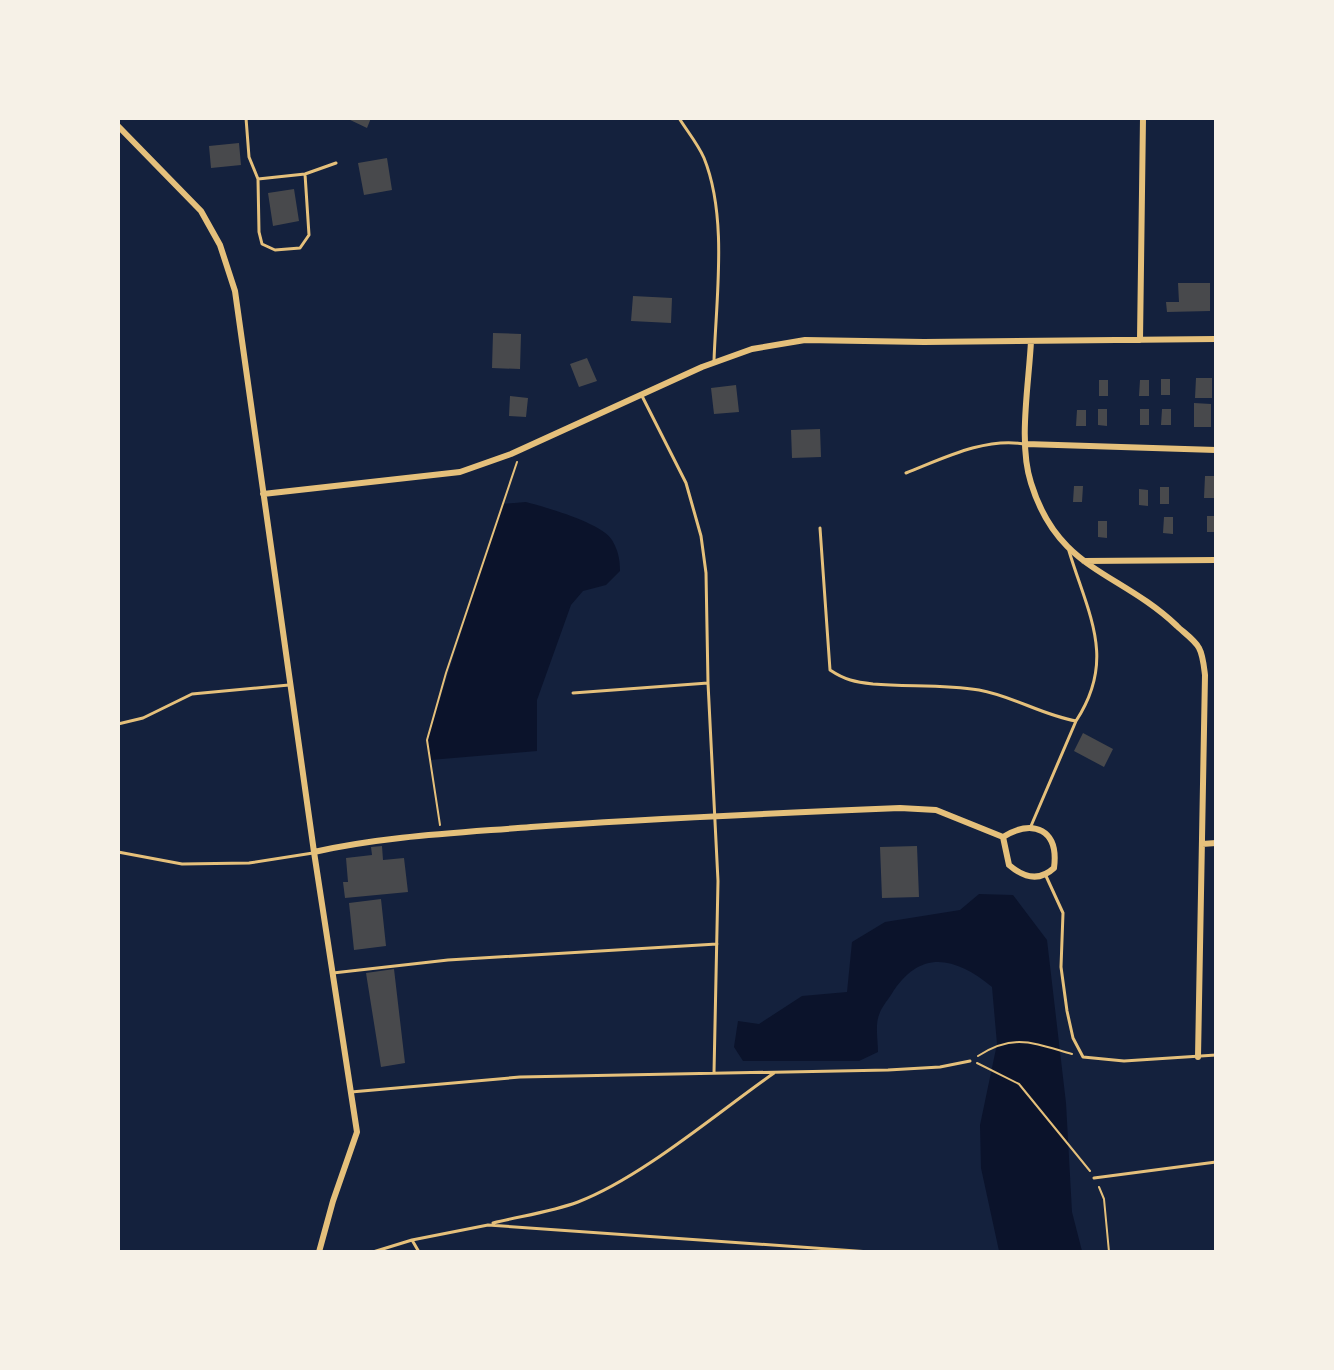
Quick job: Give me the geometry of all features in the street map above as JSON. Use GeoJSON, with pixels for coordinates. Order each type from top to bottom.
{"type":"FeatureCollection","features":[{"type":"Feature","properties":{"kind":"street"},"geometry":{"type":"LineString","coordinates":[[1140,340],[1143,118]]}},
{"type":"Feature","properties":{"kind":"street"},"geometry":{"type":"LineString","coordinates":[[118,126],[201,211],[220,244],[235,291],[262,494],[357,1132],[319,1251]]}},
{"type":"Feature","properties":{"kind":"street"},"geometry":{"type":"LineString","coordinates":[[262,494],[460,472],[523,448],[714,363],[752,349],[806,340],[1215,339]]}},
{"type":"Feature","properties":{"kind":"street"},"geometry":{"type":"LineString","coordinates":[[1031,341],[1026,444],[1030,480],[1043,515],[1069,550],[1107,579],[1157,608],[1199,647],[1205,675],[1198,1057]]}},
{"type":"Feature","properties":{"kind":"street"},"geometry":{"type":"LineString","coordinates":[[1026,444],[1215,450]]}},
{"type":"Feature","properties":{"kind":"street"},"geometry":{"type":"LineString","coordinates":[[1084,561],[1215,560]]}},
{"type":"Feature","properties":{"kind":"street"},"geometry":{"type":"LineString","coordinates":[[314,852],[384,838],[714,816],[900,808],[936,810],[1003,837],[1020,828],[1031,826],[1046,834],[1053,845],[1054,868],[1046,876],[1033,877],[1019,873],[1009,865],[1003,837]]}},
{"type":"Feature","properties":{"kind":"street"},"geometry":{"type":"LineString","coordinates":[[1202,844],[1215,843]]}},
{"type":"Feature","properties":{"kind":"lane"},"geometry":{"type":"LineString","coordinates":[[246,118],[249,157],[258,179],[259,232],[262,244],[275,250],[300,248],[309,235],[305,174]]}},
{"type":"Feature","properties":{"kind":"lane"},"geometry":{"type":"LineString","coordinates":[[679,118],[704,157],[714,198],[717,232],[714,363]]}},
{"type":"Feature","properties":{"kind":"lane"},"geometry":{"type":"LineString","coordinates":[[258,179],[305,174],[336,164]]}},
{"type":"Feature","properties":{"kind":"lane"},"geometry":{"type":"LineString","coordinates":[[641,394],[686,483],[701,536],[706,573],[718,944],[714,1073]]}},
{"type":"Feature","properties":{"kind":"lane"},"geometry":{"type":"LineString","coordinates":[[906,473],[969,449],[1009,441],[1026,444]]}},
{"type":"Feature","properties":{"kind":"lane"},"geometry":{"type":"LineString","coordinates":[[820,528],[830,670],[847,682],[900,686],[934,685],[979,690],[1018,700],[1055,717],[1076,721]]}},
{"type":"Feature","properties":{"kind":"lane"},"geometry":{"type":"LineString","coordinates":[[1031,826],[1076,721],[1086,705],[1098,669],[1092,618],[1069,550]]}},
{"type":"Feature","properties":{"kind":"lane"},"geometry":{"type":"LineString","coordinates":[[573,693],[708,682]]}},
{"type":"Feature","properties":{"kind":"lane"},"geometry":{"type":"LineString","coordinates":[[118,724],[142,718],[192,694],[291,685]]}},
{"type":"Feature","properties":{"kind":"lane"},"geometry":{"type":"LineString","coordinates":[[118,852],[182,864],[249,863],[314,852]]}},
{"type":"Feature","properties":{"kind":"lane"},"geometry":{"type":"LineString","coordinates":[[1046,876],[1063,913],[1061,966],[1067,1011],[1073,1038],[1083,1057],[1124,1061],[1215,1055]]}},
{"type":"Feature","properties":{"kind":"lane"},"geometry":{"type":"LineString","coordinates":[[333,973],[448,960],[718,944]]}},
{"type":"Feature","properties":{"kind":"lane"},"geometry":{"type":"LineString","coordinates":[[351,1092],[520,1077],[940,1067],[970,1061]]}},
{"type":"Feature","properties":{"kind":"lane"},"geometry":{"type":"LineString","coordinates":[[373,1251],[412,1240],[557,1208],[588,1198],[661,1153],[774,1072]]}},
{"type":"Feature","properties":{"kind":"lane"},"geometry":{"type":"LineString","coordinates":[[1094,1178],[1215,1162]]}},
{"type":"Feature","properties":{"kind":"lane"},"geometry":{"type":"LineString","coordinates":[[488,1225],[870,1251]]}},
{"type":"Feature","properties":{"kind":"lane"},"geometry":{"type":"LineString","coordinates":[[412,1240],[419,1251]]}},
{"type":"Feature","properties":{"kind":"path"},"geometry":{"type":"LineString","coordinates":[[441,834],[427,740],[507,487],[523,448]]}},
{"type":"Feature","properties":{"kind":"path"},"geometry":{"type":"LineString","coordinates":[[970,1061],[997,1044],[1029,1042],[1083,1057]]}},
{"type":"Feature","properties":{"kind":"path"},"geometry":{"type":"LineString","coordinates":[[970,1061],[990,1068],[1019,1084],[1094,1178],[1104,1199],[1109,1251]]}},
{"type":"Feature","properties":{"kind":"water"},"geometry":{"type":"Polygon","coordinates":[[[526,502],[572,516],[606,534],[617,551],[620,571],[606,585],[583,591],[571,605],[537,700],[537,751],[430,760],[427,740],[502,504],[526,502]]]}},
{"type":"Feature","properties":{"kind":"water"},"geometry":{"type":"Polygon","coordinates":[[[979,894],[1013,895],[1047,940],[1066,1103],[1072,1212],[1082,1251],[999,1251],[981,1168],[980,1125],[997,1044],[992,987],[965,969],[939,962],[926,964],[902,980],[880,1012],[877,1023],[878,1052],[859,1061],[743,1061],[734,1047],[738,1021],[759,1024],[802,996],[847,992],[852,942],[885,922],[960,910],[979,894]]]}},
{"type":"Feature","properties":{"kind":"building"},"geometry":{"type":"Polygon","coordinates":[[[346,118],[371,118],[367,128],[346,118]]]}},
{"type":"Feature","properties":{"kind":"building"},"geometry":{"type":"Polygon","coordinates":[[[239,143],[241,165],[211,168],[209,146],[239,143]]]}},
{"type":"Feature","properties":{"kind":"building"},"geometry":{"type":"Polygon","coordinates":[[[387,158],[392,190],[364,195],[358,163],[387,158]]]}},
{"type":"Feature","properties":{"kind":"building"},"geometry":{"type":"Polygon","coordinates":[[[294,189],[299,221],[273,226],[268,193],[294,189]]]}},
{"type":"Feature","properties":{"kind":"building"},"geometry":{"type":"Polygon","coordinates":[[[1178,283],[1210,283],[1210,311],[1167,312],[1166,302],[1179,302],[1178,283]]]}},
{"type":"Feature","properties":{"kind":"building"},"geometry":{"type":"Polygon","coordinates":[[[633,296],[672,298],[671,323],[631,321],[633,296]]]}},
{"type":"Feature","properties":{"kind":"building"},"geometry":{"type":"Polygon","coordinates":[[[493,333],[521,334],[520,369],[492,368],[493,333]]]}},
{"type":"Feature","properties":{"kind":"building"},"geometry":{"type":"Polygon","coordinates":[[[587,358],[597,381],[579,387],[570,364],[587,358]]]}},
{"type":"Feature","properties":{"kind":"building"},"geometry":{"type":"Polygon","coordinates":[[[1196,378],[1212,378],[1212,398],[1195,398],[1196,378]]]}},
{"type":"Feature","properties":{"kind":"building"},"geometry":{"type":"Polygon","coordinates":[[[1161,379],[1170,379],[1170,395],[1161,395],[1161,379]]]}},
{"type":"Feature","properties":{"kind":"building"},"geometry":{"type":"Polygon","coordinates":[[[1099,380],[1108,380],[1108,396],[1099,396],[1099,380]]]}},
{"type":"Feature","properties":{"kind":"building"},"geometry":{"type":"Polygon","coordinates":[[[1140,380],[1149,380],[1149,396],[1139,396],[1140,380]]]}},
{"type":"Feature","properties":{"kind":"building"},"geometry":{"type":"Polygon","coordinates":[[[736,385],[739,412],[714,414],[711,388],[736,385]]]}},
{"type":"Feature","properties":{"kind":"building"},"geometry":{"type":"Polygon","coordinates":[[[510,396],[528,398],[526,417],[509,416],[510,396]]]}},
{"type":"Feature","properties":{"kind":"building"},"geometry":{"type":"Polygon","coordinates":[[[1194,403],[1211,404],[1211,427],[1194,427],[1194,403]]]}},
{"type":"Feature","properties":{"kind":"building"},"geometry":{"type":"Polygon","coordinates":[[[1098,409],[1107,409],[1107,426],[1098,425],[1098,409]]]}},
{"type":"Feature","properties":{"kind":"building"},"geometry":{"type":"Polygon","coordinates":[[[1140,409],[1149,409],[1149,425],[1140,425],[1140,409]]]}},
{"type":"Feature","properties":{"kind":"building"},"geometry":{"type":"Polygon","coordinates":[[[1162,409],[1171,409],[1171,425],[1161,425],[1162,409]]]}},
{"type":"Feature","properties":{"kind":"building"},"geometry":{"type":"Polygon","coordinates":[[[1077,410],[1086,410],[1086,426],[1076,426],[1077,410]]]}},
{"type":"Feature","properties":{"kind":"building"},"geometry":{"type":"Polygon","coordinates":[[[820,429],[821,457],[792,458],[791,430],[820,429]]]}},
{"type":"Feature","properties":{"kind":"building"},"geometry":{"type":"Polygon","coordinates":[[[1205,476],[1216,476],[1216,498],[1204,498],[1205,476]]]}},
{"type":"Feature","properties":{"kind":"building"},"geometry":{"type":"Polygon","coordinates":[[[1074,486],[1083,486],[1082,502],[1073,502],[1074,486]]]}},
{"type":"Feature","properties":{"kind":"building"},"geometry":{"type":"Polygon","coordinates":[[[1160,487],[1169,487],[1169,504],[1160,504],[1160,487]]]}},
{"type":"Feature","properties":{"kind":"building"},"geometry":{"type":"Polygon","coordinates":[[[1139,489],[1148,490],[1148,506],[1139,505],[1139,489]]]}},
{"type":"Feature","properties":{"kind":"building"},"geometry":{"type":"Polygon","coordinates":[[[1207,516],[1216,516],[1216,532],[1207,532],[1207,516]]]}},
{"type":"Feature","properties":{"kind":"building"},"geometry":{"type":"Polygon","coordinates":[[[1164,517],[1173,517],[1173,534],[1163,533],[1164,517]]]}},
{"type":"Feature","properties":{"kind":"building"},"geometry":{"type":"Polygon","coordinates":[[[1098,521],[1107,521],[1107,538],[1098,537],[1098,521]]]}},
{"type":"Feature","properties":{"kind":"building"},"geometry":{"type":"Polygon","coordinates":[[[1083,733],[1113,749],[1104,767],[1074,751],[1083,733]]]}},
{"type":"Feature","properties":{"kind":"building"},"geometry":{"type":"Polygon","coordinates":[[[382,846],[383,860],[404,858],[408,892],[345,898],[343,882],[348,882],[346,858],[372,855],[371,847],[382,846]]]}},
{"type":"Feature","properties":{"kind":"building"},"geometry":{"type":"Polygon","coordinates":[[[917,846],[919,897],[882,898],[880,847],[917,846]]]}},
{"type":"Feature","properties":{"kind":"building"},"geometry":{"type":"Polygon","coordinates":[[[381,899],[386,946],[354,950],[349,903],[381,899]]]}},
{"type":"Feature","properties":{"kind":"building"},"geometry":{"type":"Polygon","coordinates":[[[394,969],[405,1063],[381,1067],[366,973],[394,969]]]}}]}
